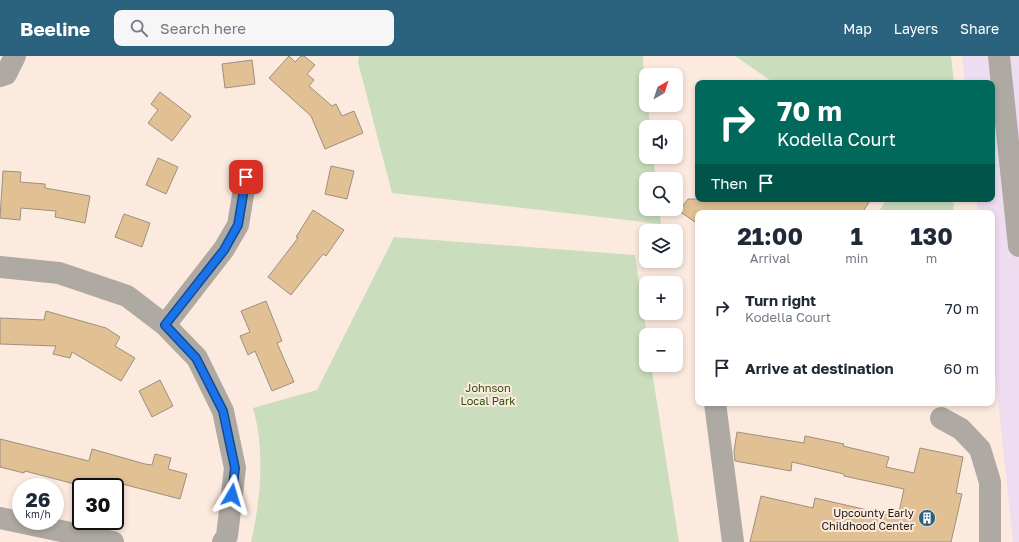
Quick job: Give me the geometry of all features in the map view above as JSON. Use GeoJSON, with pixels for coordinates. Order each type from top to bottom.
{"type":"FeatureCollection","features":[{"type":"Feature","properties":{"kind":"street"},"geometry":{"type":"LineString","coordinates":[[0,76],[6,74],[15,56]]}},
{"type":"Feature","properties":{"kind":"street"},"geometry":{"type":"LineString","coordinates":[[1000,56],[1019,246]]}},
{"type":"Feature","properties":{"kind":"street"},"geometry":{"type":"LineString","coordinates":[[165,325],[224,250],[238,225],[246,177]]}},
{"type":"Feature","properties":{"kind":"street"},"geometry":{"type":"LineString","coordinates":[[0,267],[59,272],[127,296],[165,325],[196,358],[223,411],[235,468],[226,536],[223,542]]}},
{"type":"Feature","properties":{"kind":"street"},"geometry":{"type":"LineString","coordinates":[[715,406],[733,542]]}},
{"type":"Feature","properties":{"kind":"street"},"geometry":{"type":"LineString","coordinates":[[941,418],[961,429],[980,449],[990,482],[990,542]]}},
{"type":"Feature","properties":{"kind":"street"},"geometry":{"type":"LineString","coordinates":[[0,518],[108,541]]}},
{"type":"Feature","properties":{"kind":"shaded area"},"geometry":{"type":"Polygon","coordinates":[[[962,56],[1019,56],[1019,542],[1013,542],[995,371],[995,210],[978,210],[977,202],[995,202],[995,80],[965,80],[962,56]]]}},
{"type":"Feature","properties":{"kind":"green space"},"geometry":{"type":"Polygon","coordinates":[[[359,56],[643,56],[644,68],[639,68],[639,112],[649,112],[649,120],[639,120],[639,164],[654,164],[655,172],[639,172],[639,216],[660,216],[661,224],[392,193],[358,62],[359,56]]]}},
{"type":"Feature","properties":{"kind":"green space"},"geometry":{"type":"Polygon","coordinates":[[[735,56],[951,56],[954,80],[770,80],[735,56]]]}},
{"type":"Feature","properties":{"kind":"green space"},"geometry":{"type":"Polygon","coordinates":[[[885,202],[954,203],[953,210],[880,210],[885,202]]]}},
{"type":"Feature","properties":{"kind":"green space","name":"Johnson Local Park"},"geometry":{"type":"Polygon","coordinates":[[[394,237],[635,255],[639,282],[639,320],[645,320],[646,328],[639,328],[639,372],[652,372],[679,542],[251,542],[257,509],[260,475],[259,440],[253,408],[317,390],[394,237]]]}},
{"type":"Feature","properties":{"kind":"building"},"geometry":{"type":"Polygon","coordinates":[[[289,56],[295,62],[301,56],[304,56],[315,65],[307,74],[314,80],[309,86],[332,106],[336,104],[342,116],[354,111],[363,133],[325,149],[311,116],[269,78],[289,56]]]}},
{"type":"Feature","properties":{"kind":"building"},"geometry":{"type":"Polygon","coordinates":[[[252,60],[255,84],[225,88],[222,64],[252,60]]]}},
{"type":"Feature","properties":{"kind":"building"},"geometry":{"type":"Polygon","coordinates":[[[160,92],[191,116],[172,141],[148,123],[158,110],[151,104],[160,92]]]}},
{"type":"Feature","properties":{"kind":"building"},"geometry":{"type":"Polygon","coordinates":[[[158,158],[178,167],[166,194],[146,185],[158,158]]]}},
{"type":"Feature","properties":{"kind":"building"},"geometry":{"type":"Polygon","coordinates":[[[331,166],[354,171],[347,199],[325,194],[331,166]]]}},
{"type":"Feature","properties":{"kind":"building"},"geometry":{"type":"Polygon","coordinates":[[[3,171],[21,172],[20,182],[45,184],[45,188],[90,196],[85,223],[55,217],[56,211],[21,208],[20,220],[0,218],[3,171]]]}},
{"type":"Feature","properties":{"kind":"building"},"geometry":{"type":"Polygon","coordinates":[[[688,199],[695,199],[695,202],[869,202],[864,210],[695,210],[695,222],[683,214],[683,206],[688,199]]]}},
{"type":"Feature","properties":{"kind":"building"},"geometry":{"type":"Polygon","coordinates":[[[313,210],[344,230],[326,256],[323,254],[291,295],[268,277],[298,238],[296,237],[313,210]]]}},
{"type":"Feature","properties":{"kind":"building"},"geometry":{"type":"Polygon","coordinates":[[[124,214],[150,223],[142,247],[115,237],[124,214]]]}},
{"type":"Feature","properties":{"kind":"building"},"geometry":{"type":"Polygon","coordinates":[[[266,301],[282,341],[277,343],[294,382],[272,391],[255,351],[248,355],[240,336],[250,332],[241,311],[266,301]]]}},
{"type":"Feature","properties":{"kind":"building"},"geometry":{"type":"Polygon","coordinates":[[[46,311],[106,328],[120,337],[115,346],[135,358],[121,381],[72,352],[70,358],[53,354],[56,346],[0,344],[0,318],[44,320],[46,311]]]}},
{"type":"Feature","properties":{"kind":"building"},"geometry":{"type":"Polygon","coordinates":[[[160,380],[173,406],[152,417],[139,391],[160,380]]]}},
{"type":"Feature","properties":{"kind":"building"},"geometry":{"type":"Polygon","coordinates":[[[737,432],[804,443],[805,436],[844,444],[843,446],[889,457],[886,467],[914,473],[920,448],[963,457],[956,493],[962,494],[951,542],[750,542],[761,496],[813,508],[815,498],[898,517],[904,489],[844,476],[844,474],[792,462],[791,471],[735,461],[734,451],[737,432]]]}},
{"type":"Feature","properties":{"kind":"building"},"geometry":{"type":"Polygon","coordinates":[[[0,439],[89,461],[92,449],[152,465],[155,454],[171,458],[168,469],[187,474],[180,499],[124,484],[124,478],[72,478],[72,483],[64,481],[64,478],[52,478],[25,471],[24,473],[0,467],[0,439]]]}},
{"type":"Feature","properties":{"kind":"place","name":"Upcounty Early Childhood Center"},"geometry":{"type":"Point","coordinates":[927,518]}},
{"type":"Feature","properties":{"kind":"route"},"geometry":{"type":"LineString","coordinates":[[232,495],[235,468],[223,411],[196,358],[165,325],[224,250],[238,225],[246,177]]}}]}
